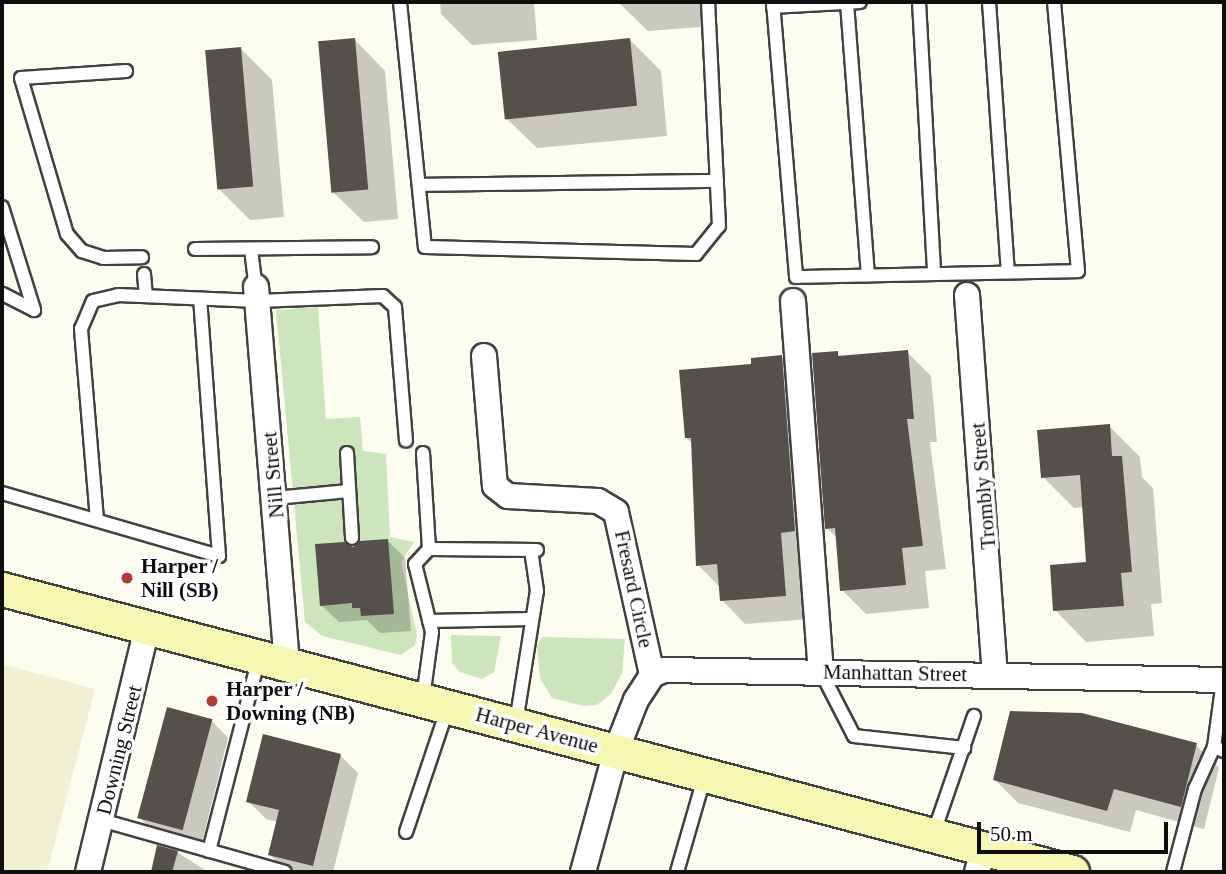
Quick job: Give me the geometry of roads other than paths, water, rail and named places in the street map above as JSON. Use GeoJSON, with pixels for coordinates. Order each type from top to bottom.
{"type":"FeatureCollection","features":[{"type":"Feature","properties":{"kind":"main road","name":"Harper Avenue"},"geometry":{"type":"LineString","coordinates":[[2,589],[933,835],[980,861],[1072,872]]}},
{"type":"Feature","properties":{"kind":"street"},"geometry":{"type":"LineString","coordinates":[[794,289],[821,672]]}},
{"type":"Feature","properties":{"kind":"street","name":"Nill Street"},"geometry":{"type":"LineString","coordinates":[[257,294],[275,498],[273,660]]}},
{"type":"Feature","properties":{"kind":"street","name":"Trombly Street"},"geometry":{"type":"LineString","coordinates":[[967,295],[996,676]]}},
{"type":"Feature","properties":{"kind":"street","name":"Fresard Circle"},"geometry":{"type":"LineString","coordinates":[[484,356],[495,486],[508,496],[598,501],[616,512],[652,675]]}},
{"type":"Feature","properties":{"kind":"street","name":"Downing Street"},"geometry":{"type":"LineString","coordinates":[[88,872],[147,628]]}},
{"type":"Feature","properties":{"kind":"street","name":"Manhattan Street"},"geometry":{"type":"LineString","coordinates":[[652,675],[678,669],[1224,680]]}},
{"type":"Feature","properties":{"kind":"street"},"geometry":{"type":"LineString","coordinates":[[583,872],[616,751],[636,700],[652,675]]}},
{"type":"Feature","properties":{"kind":"lane"},"geometry":{"type":"LineString","coordinates":[[400,2],[425,247],[696,254],[719,226],[708,2]]}},
{"type":"Feature","properties":{"kind":"lane"},"geometry":{"type":"LineString","coordinates":[[860,2],[773,5],[794,289],[868,275],[1078,271],[1054,2]]}},
{"type":"Feature","properties":{"kind":"lane"},"geometry":{"type":"LineString","coordinates":[[919,2],[933,274]]}},
{"type":"Feature","properties":{"kind":"lane"},"geometry":{"type":"LineString","coordinates":[[989,2],[1008,272]]}},
{"type":"Feature","properties":{"kind":"lane"},"geometry":{"type":"LineString","coordinates":[[847,3],[868,275]]}},
{"type":"Feature","properties":{"kind":"lane"},"geometry":{"type":"LineString","coordinates":[[126,71],[21,78],[66,234],[82,251],[103,258],[142,257]]}},
{"type":"Feature","properties":{"kind":"lane"},"geometry":{"type":"LineString","coordinates":[[419,185],[717,181]]}},
{"type":"Feature","properties":{"kind":"lane"},"geometry":{"type":"LineString","coordinates":[[2,207],[34,310],[2,294]]}},
{"type":"Feature","properties":{"kind":"lane"},"geometry":{"type":"LineString","coordinates":[[195,250],[372,247]]}},
{"type":"Feature","properties":{"kind":"lane"},"geometry":{"type":"LineString","coordinates":[[251,249],[257,294]]}},
{"type":"Feature","properties":{"kind":"lane"},"geometry":{"type":"LineString","coordinates":[[144,274],[146,295]]}},
{"type":"Feature","properties":{"kind":"lane"},"geometry":{"type":"LineString","coordinates":[[97,520],[81,329],[93,301],[146,295],[200,299],[257,294],[383,296],[395,307],[406,441]]}},
{"type":"Feature","properties":{"kind":"lane"},"geometry":{"type":"LineString","coordinates":[[2,493],[219,556],[200,299]]}},
{"type":"Feature","properties":{"kind":"lane"},"geometry":{"type":"LineString","coordinates":[[346,453],[352,538]]}},
{"type":"Feature","properties":{"kind":"lane"},"geometry":{"type":"LineString","coordinates":[[406,832],[435,703],[432,632],[415,564],[429,549],[423,453]]}},
{"type":"Feature","properties":{"kind":"lane"},"geometry":{"type":"LineString","coordinates":[[275,498],[349,491]]}},
{"type":"Feature","properties":{"kind":"lane"},"geometry":{"type":"LineString","coordinates":[[429,549],[534,550],[537,591],[516,724]]}},
{"type":"Feature","properties":{"kind":"lane"},"geometry":{"type":"LineString","coordinates":[[429,621],[531,619]]}},
{"type":"Feature","properties":{"kind":"lane"},"geometry":{"type":"LineString","coordinates":[[209,851],[273,660]]}},
{"type":"Feature","properties":{"kind":"lane"},"geometry":{"type":"LineString","coordinates":[[821,672],[854,736],[964,748]]}},
{"type":"Feature","properties":{"kind":"lane"},"geometry":{"type":"LineString","coordinates":[[1173,872],[1195,789],[1219,749],[1224,680]]}},
{"type":"Feature","properties":{"kind":"lane"},"geometry":{"type":"LineString","coordinates":[[933,835],[974,716]]}},
{"type":"Feature","properties":{"kind":"lane"},"geometry":{"type":"LineString","coordinates":[[677,872],[705,774]]}},
{"type":"Feature","properties":{"kind":"lane"},"geometry":{"type":"LineString","coordinates":[[101,821],[285,872]]}},
{"type":"Feature","properties":{"kind":"place","name":"Harper / Nill (SB)"},"geometry":{"type":"Point","coordinates":[127,578]}},
{"type":"Feature","properties":{"kind":"place","name":"Harper / Downing (NB)"},"geometry":{"type":"Point","coordinates":[212,701]}}]}
